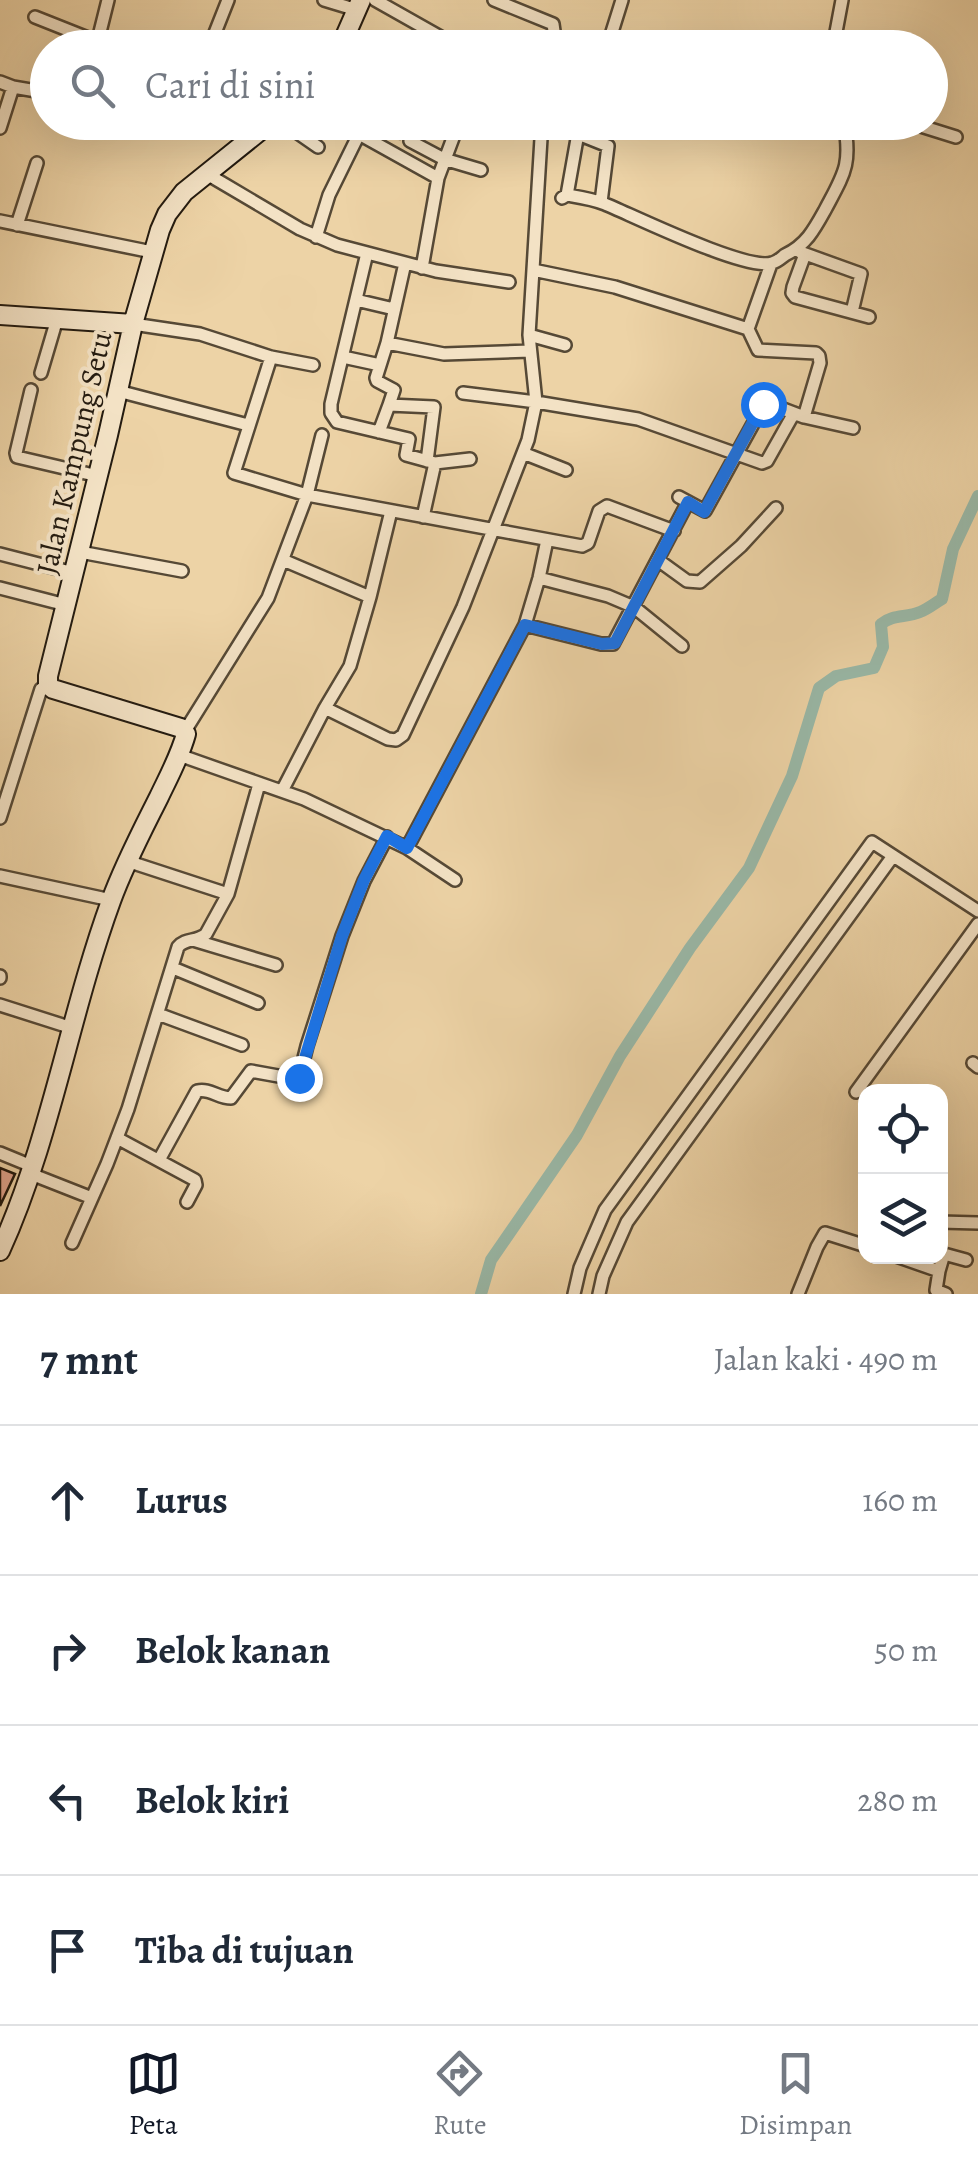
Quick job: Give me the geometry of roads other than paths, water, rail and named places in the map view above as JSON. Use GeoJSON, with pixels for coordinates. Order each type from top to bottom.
{"type":"FeatureCollection","features":[{"type":"Feature","properties":{"kind":"street"},"geometry":{"type":"LineString","coordinates":[[100,30],[108,0]]}},
{"type":"Feature","properties":{"kind":"street"},"geometry":{"type":"LineString","coordinates":[[217,30],[228,0]]}},
{"type":"Feature","properties":{"kind":"street"},"geometry":{"type":"LineString","coordinates":[[324,0],[359,5],[348,30]]}},
{"type":"Feature","properties":{"kind":"street"},"geometry":{"type":"LineString","coordinates":[[375,0],[428,30]]}},
{"type":"Feature","properties":{"kind":"street"},"geometry":{"type":"LineString","coordinates":[[494,0],[553,24],[554,30]]}},
{"type":"Feature","properties":{"kind":"street"},"geometry":{"type":"LineString","coordinates":[[612,30],[622,0]]}},
{"type":"Feature","properties":{"kind":"street"},"geometry":{"type":"LineString","coordinates":[[836,30],[842,0]]}},
{"type":"Feature","properties":{"kind":"street"},"geometry":{"type":"LineString","coordinates":[[36,17],[64,30]]}},
{"type":"Feature","properties":{"kind":"street"},"geometry":{"type":"LineString","coordinates":[[0,82],[30,90]]}},
{"type":"Feature","properties":{"kind":"street"},"geometry":{"type":"LineString","coordinates":[[0,128],[13,87]]}},
{"type":"Feature","properties":{"kind":"street"},"geometry":{"type":"LineString","coordinates":[[948,134],[956,137]]}},
{"type":"Feature","properties":{"kind":"street"},"geometry":{"type":"LineString","coordinates":[[248,140],[174,202],[152,252],[133,324],[200,334],[312,365]]}},
{"type":"Feature","properties":{"kind":"street"},"geometry":{"type":"LineString","coordinates":[[308,140],[318,147]]}},
{"type":"Feature","properties":{"kind":"street"},"geometry":{"type":"LineString","coordinates":[[316,237],[329,195],[355,140]]}},
{"type":"Feature","properties":{"kind":"street"},"geometry":{"type":"LineString","coordinates":[[369,140],[438,178]]}},
{"type":"Feature","properties":{"kind":"street"},"geometry":{"type":"LineString","coordinates":[[422,268],[438,178],[452,140]]}},
{"type":"Feature","properties":{"kind":"street"},"geometry":{"type":"LineString","coordinates":[[326,708],[388,739],[396,740],[403,735],[463,607],[523,453],[536,402],[530,335],[541,140]]}},
{"type":"Feature","properties":{"kind":"street"},"geometry":{"type":"LineString","coordinates":[[577,140],[565,196],[601,202],[688,241],[753,262],[771,264],[801,252],[861,274],[852,312]]}},
{"type":"Feature","properties":{"kind":"street"},"geometry":{"type":"LineString","coordinates":[[598,140],[608,146],[601,202]]}},
{"type":"Feature","properties":{"kind":"street"},"geometry":{"type":"LineString","coordinates":[[847,140],[845,172],[801,252],[793,295],[869,317]]}},
{"type":"Feature","properties":{"kind":"street"},"geometry":{"type":"LineString","coordinates":[[410,141],[481,170]]}},
{"type":"Feature","properties":{"kind":"street"},"geometry":{"type":"LineString","coordinates":[[17,225],[37,163]]}},
{"type":"Feature","properties":{"kind":"street"},"geometry":{"type":"LineString","coordinates":[[206,174],[316,237],[422,268],[509,282]]}},
{"type":"Feature","properties":{"kind":"street"},"geometry":{"type":"LineString","coordinates":[[0,221],[152,252]]}},
{"type":"Feature","properties":{"kind":"street"},"geometry":{"type":"LineString","coordinates":[[367,252],[331,404],[334,418],[337,422],[409,439],[406,455],[431,462],[470,459]]}},
{"type":"Feature","properties":{"kind":"street"},"geometry":{"type":"LineString","coordinates":[[379,432],[394,390],[376,378],[388,343],[405,262]]}},
{"type":"Feature","properties":{"kind":"street"},"geometry":{"type":"LineString","coordinates":[[463,393],[638,419],[759,463],[767,461],[799,415],[820,363],[820,356],[810,352],[758,350],[748,329],[771,264]]}},
{"type":"Feature","properties":{"kind":"street"},"geometry":{"type":"LineString","coordinates":[[533,270],[615,287],[748,329]]}},
{"type":"Feature","properties":{"kind":"street"},"geometry":{"type":"LineString","coordinates":[[356,300],[394,308]]}},
{"type":"Feature","properties":{"kind":"street","name":"Jalan Kampung Setu"},"geometry":{"type":"LineString","coordinates":[[0,315],[133,324],[48,685]]}},
{"type":"Feature","properties":{"kind":"street"},"geometry":{"type":"LineString","coordinates":[[41,372],[56,319]]}},
{"type":"Feature","properties":{"kind":"street"},"geometry":{"type":"LineString","coordinates":[[530,335],[564,345]]}},
{"type":"Feature","properties":{"kind":"street"},"geometry":{"type":"LineString","coordinates":[[388,343],[444,354],[530,351]]}},
{"type":"Feature","properties":{"kind":"street"},"geometry":{"type":"LineString","coordinates":[[272,357],[234,473],[307,495],[547,540],[586,545],[599,511],[608,506],[674,531]]}},
{"type":"Feature","properties":{"kind":"street"},"geometry":{"type":"LineString","coordinates":[[343,357],[380,365]]}},
{"type":"Feature","properties":{"kind":"street"},"geometry":{"type":"LineString","coordinates":[[31,390],[17,457],[98,476]]}},
{"type":"Feature","properties":{"kind":"street"},"geometry":{"type":"LineString","coordinates":[[118,391],[248,425]]}},
{"type":"Feature","properties":{"kind":"street"},"geometry":{"type":"LineString","coordinates":[[525,625],[613,644],[674,531],[684,500],[704,512],[763,404],[768,402],[799,415],[853,428]]}},
{"type":"Feature","properties":{"kind":"street"},"geometry":{"type":"LineString","coordinates":[[389,405],[434,408],[423,517]]}},
{"type":"Feature","properties":{"kind":"street"},"geometry":{"type":"LineString","coordinates":[[0,1251],[33,1171],[111,900],[179,755],[185,731],[262,610],[307,495],[322,436]]}},
{"type":"Feature","properties":{"kind":"street"},"geometry":{"type":"LineString","coordinates":[[523,453],[566,470]]}},
{"type":"Feature","properties":{"kind":"street"},"geometry":{"type":"LineString","coordinates":[[658,560],[687,581],[700,582],[776,508]]}},
{"type":"Feature","properties":{"kind":"street"},"geometry":{"type":"LineString","coordinates":[[282,790],[350,666],[391,511]]}},
{"type":"Feature","properties":{"kind":"street"},"geometry":{"type":"LineString","coordinates":[[407,848],[525,625],[547,540]]}},
{"type":"Feature","properties":{"kind":"street"},"geometry":{"type":"LineString","coordinates":[[80,552],[182,570]]}},
{"type":"Feature","properties":{"kind":"street"},"geometry":{"type":"LineString","coordinates":[[0,554],[74,573]]}},
{"type":"Feature","properties":{"kind":"street"},"geometry":{"type":"LineString","coordinates":[[283,560],[370,598]]}},
{"type":"Feature","properties":{"kind":"street"},"geometry":{"type":"LineString","coordinates":[[539,578],[634,607],[682,646]]}},
{"type":"Feature","properties":{"kind":"street"},"geometry":{"type":"LineString","coordinates":[[0,588],[66,605]]}},
{"type":"Feature","properties":{"kind":"street"},"geometry":{"type":"LineString","coordinates":[[0,818],[41,689],[48,685],[185,731]]}},
{"type":"Feature","properties":{"kind":"street"},"geometry":{"type":"LineString","coordinates":[[179,755],[282,790],[387,836],[455,880]]}},
{"type":"Feature","properties":{"kind":"street"},"geometry":{"type":"LineString","coordinates":[[72,1243],[117,1138],[180,944],[206,934],[228,894],[259,784]]}},
{"type":"Feature","properties":{"kind":"street"},"geometry":{"type":"LineString","coordinates":[[159,1160],[197,1091],[205,1089],[231,1098],[251,1072],[299,1078],[342,936],[387,836]]}},
{"type":"Feature","properties":{"kind":"street"},"geometry":{"type":"LineString","coordinates":[[574,1294],[580,1268],[605,1210],[872,842],[978,911]]}},
{"type":"Feature","properties":{"kind":"street"},"geometry":{"type":"LineString","coordinates":[[599,1294],[627,1222],[892,856]]}},
{"type":"Feature","properties":{"kind":"street"},"geometry":{"type":"LineString","coordinates":[[127,861],[228,894]]}},
{"type":"Feature","properties":{"kind":"street"},"geometry":{"type":"LineString","coordinates":[[0,876],[111,900]]}},
{"type":"Feature","properties":{"kind":"street"},"geometry":{"type":"LineString","coordinates":[[856,1092],[978,924]]}},
{"type":"Feature","properties":{"kind":"street"},"geometry":{"type":"LineString","coordinates":[[193,940],[276,965]]}},
{"type":"Feature","properties":{"kind":"street"},"geometry":{"type":"LineString","coordinates":[[173,968],[258,1003]]}},
{"type":"Feature","properties":{"kind":"street"},"geometry":{"type":"LineString","coordinates":[[0,1005],[72,1028]]}},
{"type":"Feature","properties":{"kind":"street"},"geometry":{"type":"LineString","coordinates":[[158,1014],[242,1045]]}},
{"type":"Feature","properties":{"kind":"street"},"geometry":{"type":"LineString","coordinates":[[117,1138],[196,1182],[187,1202]]}},
{"type":"Feature","properties":{"kind":"street"},"geometry":{"type":"LineString","coordinates":[[0,1153],[92,1198]]}},
{"type":"Feature","properties":{"kind":"street"},"geometry":{"type":"LineString","coordinates":[[948,1222],[978,1224]]}},
{"type":"Feature","properties":{"kind":"street"},"geometry":{"type":"LineString","coordinates":[[798,1294],[826,1233],[858,1243]]}},
{"type":"Feature","properties":{"kind":"street"},"geometry":{"type":"LineString","coordinates":[[946,1294],[936,1290],[944,1254],[966,1260]]}},
{"type":"Feature","properties":{"kind":"street"},"geometry":{"type":"LineString","coordinates":[[919,1264],[939,1271]]}},
{"type":"Feature","properties":{"kind":"waterway"},"geometry":{"type":"LineString","coordinates":[[481,1294],[491,1260],[577,1135],[620,1056],[690,948],[749,868],[792,776],[819,688],[836,676],[874,668],[883,647],[881,624],[920,612],[942,599],[953,549],[978,496]]}}]}
